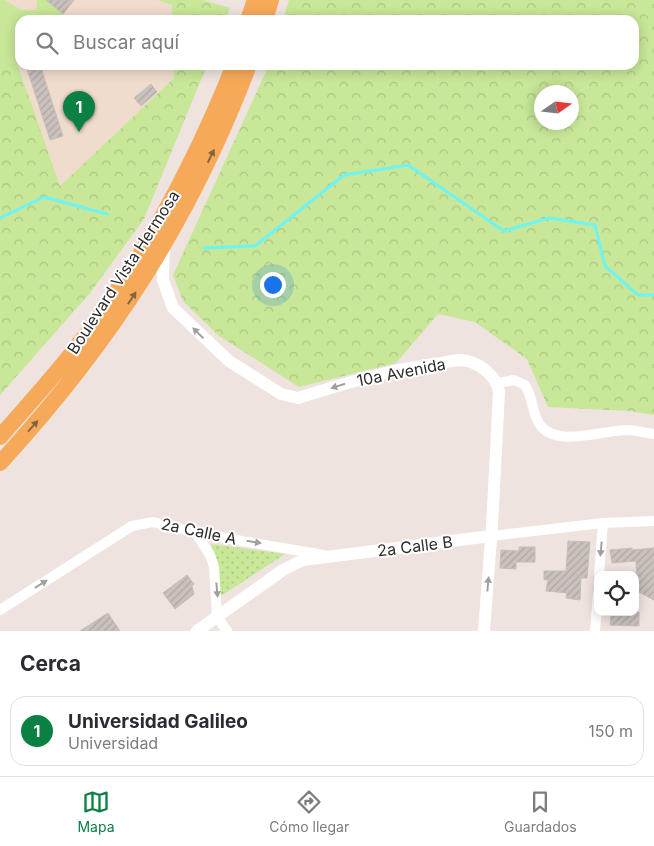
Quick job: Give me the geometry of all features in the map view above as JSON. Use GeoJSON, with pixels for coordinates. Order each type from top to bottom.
{"type":"FeatureCollection","features":[{"type":"Feature","properties":{"kind":"main road"},"geometry":{"type":"LineString","coordinates":[[250,15],[255,0]]}},
{"type":"Feature","properties":{"kind":"main road"},"geometry":{"type":"LineString","coordinates":[[266,15],[271,0]]}},
{"type":"Feature","properties":{"kind":"main road","name":"Boulevard Vista Hermosa"},"geometry":{"type":"LineString","coordinates":[[0,437],[72,353],[159,224],[216,110],[232,70]]}},
{"type":"Feature","properties":{"kind":"main road","name":"Boulevard Vista Hermosa"},"geometry":{"type":"LineString","coordinates":[[0,462],[57,400],[88,360],[164,247],[227,123],[248,70]]}},
{"type":"Feature","properties":{"kind":"street","name":"10a Avenida"},"geometry":{"type":"LineString","coordinates":[[164,247],[163,280],[173,308],[229,361],[281,394],[298,398],[411,367],[461,360],[478,366],[498,383]]}},
{"type":"Feature","properties":{"kind":"street"},"geometry":{"type":"LineString","coordinates":[[484,631],[492,536],[498,383],[514,380],[525,385],[538,423],[545,431],[553,434],[584,437],[627,430],[654,434]]}},
{"type":"Feature","properties":{"kind":"street","name":"2a Calle B"},"geometry":{"type":"LineString","coordinates":[[196,631],[283,570],[302,560],[603,523],[654,520]]}},
{"type":"Feature","properties":{"kind":"street","name":"2a Calle A"},"geometry":{"type":"LineString","coordinates":[[0,610],[132,526],[154,522],[196,533],[330,557]]}},
{"type":"Feature","properties":{"kind":"street"},"geometry":{"type":"LineString","coordinates":[[599,571],[603,523]]}},
{"type":"Feature","properties":{"kind":"street"},"geometry":{"type":"LineString","coordinates":[[196,533],[210,555],[214,567],[217,617],[227,631]]}},
{"type":"Feature","properties":{"kind":"street"},"geometry":{"type":"LineString","coordinates":[[595,631],[596,616]]}},
{"type":"Feature","properties":{"kind":"shaded area"},"geometry":{"type":"Polygon","coordinates":[[[0,0],[158,0],[172,5],[172,15],[15,15],[15,64],[0,54],[0,0]]]}},
{"type":"Feature","properties":{"kind":"shaded area"},"geometry":{"type":"Polygon","coordinates":[[[19,70],[173,70],[174,78],[59,187],[19,70]]]}},
{"type":"Feature","properties":{"kind":"green space"},"geometry":{"type":"Polygon","coordinates":[[[0,0],[4,0],[22,10],[36,10],[37,0],[46,0],[63,14],[15,15],[15,64],[0,54],[0,0]]]}},
{"type":"Feature","properties":{"kind":"green space"},"geometry":{"type":"Polygon","coordinates":[[[158,0],[203,0],[230,8],[227,15],[172,15],[172,5],[158,0]]]}},
{"type":"Feature","properties":{"kind":"green space"},"geometry":{"type":"Polygon","coordinates":[[[289,0],[654,0],[654,415],[629,411],[548,407],[527,359],[475,322],[438,314],[396,363],[299,387],[219,336],[183,301],[173,275],[267,70],[639,70],[639,15],[284,15],[289,0]]]}},
{"type":"Feature","properties":{"kind":"green space"},"geometry":{"type":"Polygon","coordinates":[[[0,54],[15,64],[15,70],[19,70],[60,186],[174,78],[173,70],[205,70],[144,219],[90,293],[0,395],[0,54]]]}},
{"type":"Feature","properties":{"kind":"green space"},"geometry":{"type":"Polygon","coordinates":[[[211,544],[285,554],[221,596],[218,567],[211,544]]]}},
{"type":"Feature","properties":{"kind":"building"},"geometry":{"type":"Polygon","coordinates":[[[46,0],[74,0],[63,14],[46,0]]]}},
{"type":"Feature","properties":{"kind":"building"},"geometry":{"type":"Polygon","coordinates":[[[27,70],[43,70],[63,136],[50,140],[27,70]]]}},
{"type":"Feature","properties":{"kind":"building"},"geometry":{"type":"Polygon","coordinates":[[[151,84],[157,92],[141,106],[134,98],[151,84]]]}},
{"type":"Feature","properties":{"kind":"building"},"geometry":{"type":"Polygon","coordinates":[[[568,541],[590,542],[587,578],[581,578],[580,600],[566,598],[567,593],[546,591],[548,579],[544,580],[544,571],[566,571],[568,541]]]}},
{"type":"Feature","properties":{"kind":"building"},"geometry":{"type":"Polygon","coordinates":[[[519,547],[535,547],[535,562],[516,562],[516,569],[500,568],[501,550],[519,551],[519,547]]]}},
{"type":"Feature","properties":{"kind":"building"},"geometry":{"type":"Polygon","coordinates":[[[654,548],[654,600],[639,592],[639,571],[636,571],[636,561],[612,563],[610,550],[654,548]]]}},
{"type":"Feature","properties":{"kind":"building"},"geometry":{"type":"Polygon","coordinates":[[[187,575],[194,584],[192,586],[194,594],[175,609],[163,593],[187,575]]]}},
{"type":"Feature","properties":{"kind":"building"},"geometry":{"type":"Polygon","coordinates":[[[108,613],[120,631],[80,631],[108,613]]]}},
{"type":"Feature","properties":{"kind":"building"},"geometry":{"type":"Polygon","coordinates":[[[611,616],[639,616],[639,626],[610,625],[611,616]]]}},
{"type":"Feature","properties":{"kind":"waterway"},"geometry":{"type":"LineString","coordinates":[[204,248],[255,246],[344,175],[408,165],[504,231],[549,218],[595,225],[605,266],[638,295],[654,295]]}},
{"type":"Feature","properties":{"kind":"waterway"},"geometry":{"type":"LineString","coordinates":[[0,218],[44,197],[107,214]]}},
{"type":"Feature","properties":{"kind":"place","name":"Universidad Galileo"},"geometry":{"type":"Point","coordinates":[79,132]}}]}
